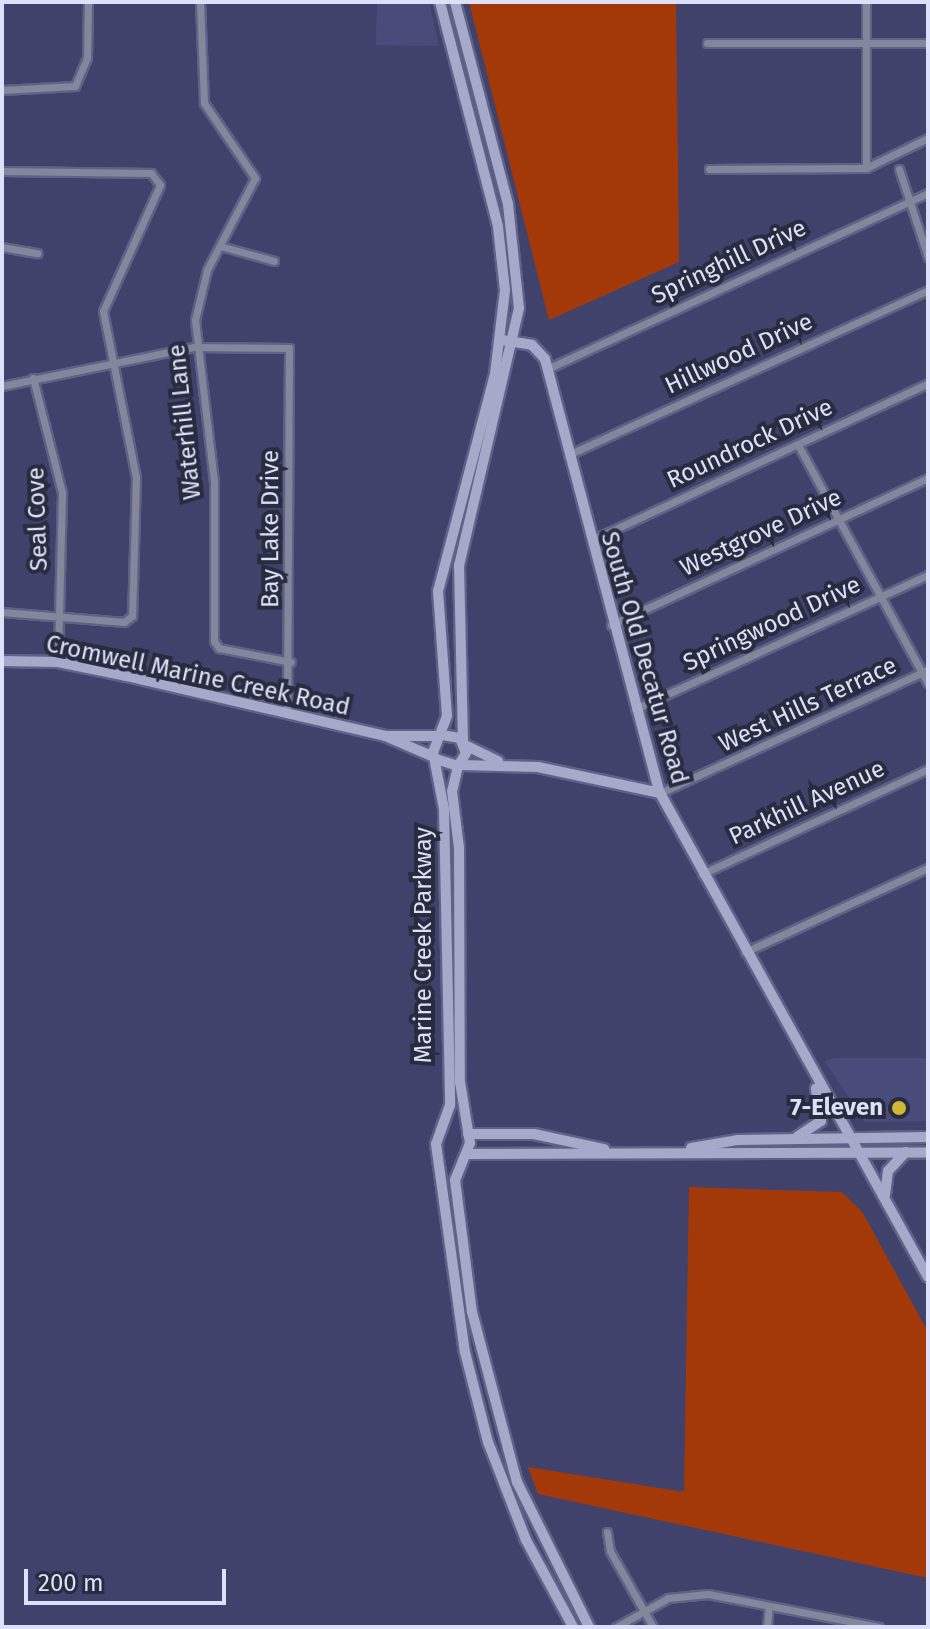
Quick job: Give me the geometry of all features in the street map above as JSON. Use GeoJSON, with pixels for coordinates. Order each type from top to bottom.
{"type":"FeatureCollection","features":[{"type":"Feature","properties":{"kind":"main road"},"geometry":{"type":"LineString","coordinates":[[435,758],[446,720],[436,628],[446,550],[502,340],[503,264],[440,2]]}},
{"type":"Feature","properties":{"kind":"main road"},"geometry":{"type":"LineString","coordinates":[[455,2],[517,252],[515,342],[460,554],[456,643],[464,743],[503,764]]}},
{"type":"Feature","properties":{"kind":"main road"},"geometry":{"type":"LineString","coordinates":[[472,131],[488,126]]}},
{"type":"Feature","properties":{"kind":"main road"},"geometry":{"type":"LineString","coordinates":[[502,340],[537,348],[547,369]]}},
{"type":"Feature","properties":{"kind":"main road","name":"South Old Decatur Road"},"geometry":{"type":"LineString","coordinates":[[547,369],[633,710],[660,793],[745,952],[927,1273]]}},
{"type":"Feature","properties":{"kind":"main road"},"geometry":{"type":"LineString","coordinates":[[446,550],[460,554]]}},
{"type":"Feature","properties":{"kind":"main road","name":"Cromwell Marine Creek Road"},"geometry":{"type":"LineString","coordinates":[[2,661],[58,662],[287,712],[385,736],[459,765]]}},
{"type":"Feature","properties":{"kind":"main road","name":"Cromwell Marine Creek Road"},"geometry":{"type":"LineString","coordinates":[[385,736],[441,736],[464,743]]}},
{"type":"Feature","properties":{"kind":"main road","name":"Marine Creek Parkway"},"geometry":{"type":"LineString","coordinates":[[464,743],[452,791],[466,1154]]}},
{"type":"Feature","properties":{"kind":"main road","name":"Marine Creek Parkway"},"geometry":{"type":"LineString","coordinates":[[435,758],[444,809],[450,1105],[438,1151]]}},
{"type":"Feature","properties":{"kind":"main road"},"geometry":{"type":"LineString","coordinates":[[459,765],[503,764],[660,793]]}},
{"type":"Feature","properties":{"kind":"main road"},"geometry":{"type":"LineString","coordinates":[[790,1031],[823,1106],[813,1129],[791,1139]]}},
{"type":"Feature","properties":{"kind":"main road"},"geometry":{"type":"LineString","coordinates":[[441,1130],[534,1134],[618,1152]]}},
{"type":"Feature","properties":{"kind":"main road"},"geometry":{"type":"LineString","coordinates":[[678,1152],[791,1139],[928,1137]]}},
{"type":"Feature","properties":{"kind":"main road"},"geometry":{"type":"LineString","coordinates":[[438,1151],[451,1159],[466,1154],[928,1152]]}},
{"type":"Feature","properties":{"kind":"main road"},"geometry":{"type":"LineString","coordinates":[[438,1151],[465,1352],[488,1442],[530,1548],[573,1627]]}},
{"type":"Feature","properties":{"kind":"main road"},"geometry":{"type":"LineString","coordinates":[[885,1197],[888,1171],[906,1152]]}},
{"type":"Feature","properties":{"kind":"main road"},"geometry":{"type":"LineString","coordinates":[[466,1154],[455,1180],[486,1381],[517,1482],[589,1627]]}},
{"type":"Feature","properties":{"kind":"street"},"geometry":{"type":"LineString","coordinates":[[2,90],[75,86],[87,58],[88,2]]}},
{"type":"Feature","properties":{"kind":"street","name":"Waterhill Lane"},"geometry":{"type":"LineString","coordinates":[[200,2],[204,103],[255,178],[220,246],[197,302],[194,347],[214,481],[215,644],[291,662]]}},
{"type":"Feature","properties":{"kind":"street"},"geometry":{"type":"LineString","coordinates":[[866,2],[866,168]]}},
{"type":"Feature","properties":{"kind":"street"},"geometry":{"type":"LineString","coordinates":[[707,43],[928,43]]}},
{"type":"Feature","properties":{"kind":"street"},"geometry":{"type":"LineString","coordinates":[[709,169],[866,168],[928,138]]}},
{"type":"Feature","properties":{"kind":"street"},"geometry":{"type":"LineString","coordinates":[[899,169],[907,201],[928,257]]}},
{"type":"Feature","properties":{"kind":"street"},"geometry":{"type":"LineString","coordinates":[[2,171],[157,177],[147,219],[105,300],[111,359],[136,477],[137,601],[128,621],[60,612],[2,612]]}},
{"type":"Feature","properties":{"kind":"street","name":"Springhill Drive"},"geometry":{"type":"LineString","coordinates":[[547,369],[928,193]]}},
{"type":"Feature","properties":{"kind":"street"},"geometry":{"type":"LineString","coordinates":[[220,246],[274,261]]}},
{"type":"Feature","properties":{"kind":"street"},"geometry":{"type":"LineString","coordinates":[[2,247],[37,253]]}},
{"type":"Feature","properties":{"kind":"street","name":"Hillwood Drive"},"geometry":{"type":"LineString","coordinates":[[568,455],[928,290]]}},
{"type":"Feature","properties":{"kind":"street"},"geometry":{"type":"LineString","coordinates":[[2,386],[111,359],[194,347]]}},
{"type":"Feature","properties":{"kind":"street","name":"Bay Lake Drive"},"geometry":{"type":"LineString","coordinates":[[194,347],[287,347],[291,662],[287,712]]}},
{"type":"Feature","properties":{"kind":"street","name":"Seal Cove"},"geometry":{"type":"LineString","coordinates":[[33,378],[59,468],[58,662]]}},
{"type":"Feature","properties":{"kind":"street","name":"Roundrock Drive"},"geometry":{"type":"LineString","coordinates":[[590,541],[928,383]]}},
{"type":"Feature","properties":{"kind":"street"},"geometry":{"type":"LineString","coordinates":[[798,445],[880,597],[925,671],[928,683]]}},
{"type":"Feature","properties":{"kind":"street","name":"Westgrove Drive"},"geometry":{"type":"LineString","coordinates":[[611,625],[928,478]]}},
{"type":"Feature","properties":{"kind":"street","name":"Springwood Drive"},"geometry":{"type":"LineString","coordinates":[[633,710],[928,575]]}},
{"type":"Feature","properties":{"kind":"street","name":"West Hills Terrace"},"geometry":{"type":"LineString","coordinates":[[660,793],[925,671]]}},
{"type":"Feature","properties":{"kind":"street","name":"Parkhill Avenue"},"geometry":{"type":"LineString","coordinates":[[702,874],[928,769]]}},
{"type":"Feature","properties":{"kind":"street"},"geometry":{"type":"LineString","coordinates":[[745,952],[928,868]]}},
{"type":"Feature","properties":{"kind":"street"},"geometry":{"type":"LineString","coordinates":[[607,1532],[653,1627]]}},
{"type":"Feature","properties":{"kind":"street"},"geometry":{"type":"LineString","coordinates":[[616,1627],[643,1611],[696,1594],[879,1627]]}},
{"type":"Feature","properties":{"kind":"street"},"geometry":{"type":"LineString","coordinates":[[767,1627],[769,1606]]}},
{"type":"Feature","properties":{"kind":"shaded area"},"geometry":{"type":"Polygon","coordinates":[[[377,2],[429,2],[439,46],[376,45],[377,2]]]}},
{"type":"Feature","properties":{"kind":"shaded area"},"geometry":{"type":"Polygon","coordinates":[[[469,2],[676,2],[679,262],[549,320],[469,2]]]}},
{"type":"Feature","properties":{"kind":"shaded area"},"geometry":{"type":"Polygon","coordinates":[[[834,1058],[928,1058],[928,1121],[865,1122],[825,1062],[834,1058]]]}},
{"type":"Feature","properties":{"kind":"shaded area"},"geometry":{"type":"Polygon","coordinates":[[[689,1187],[842,1192],[863,1213],[928,1332],[928,1578],[538,1494],[528,1467],[684,1492],[689,1187]]]}},
{"type":"Feature","properties":{"kind":"place","name":"7-Eleven"},"geometry":{"type":"Point","coordinates":[899,1108]}}]}
